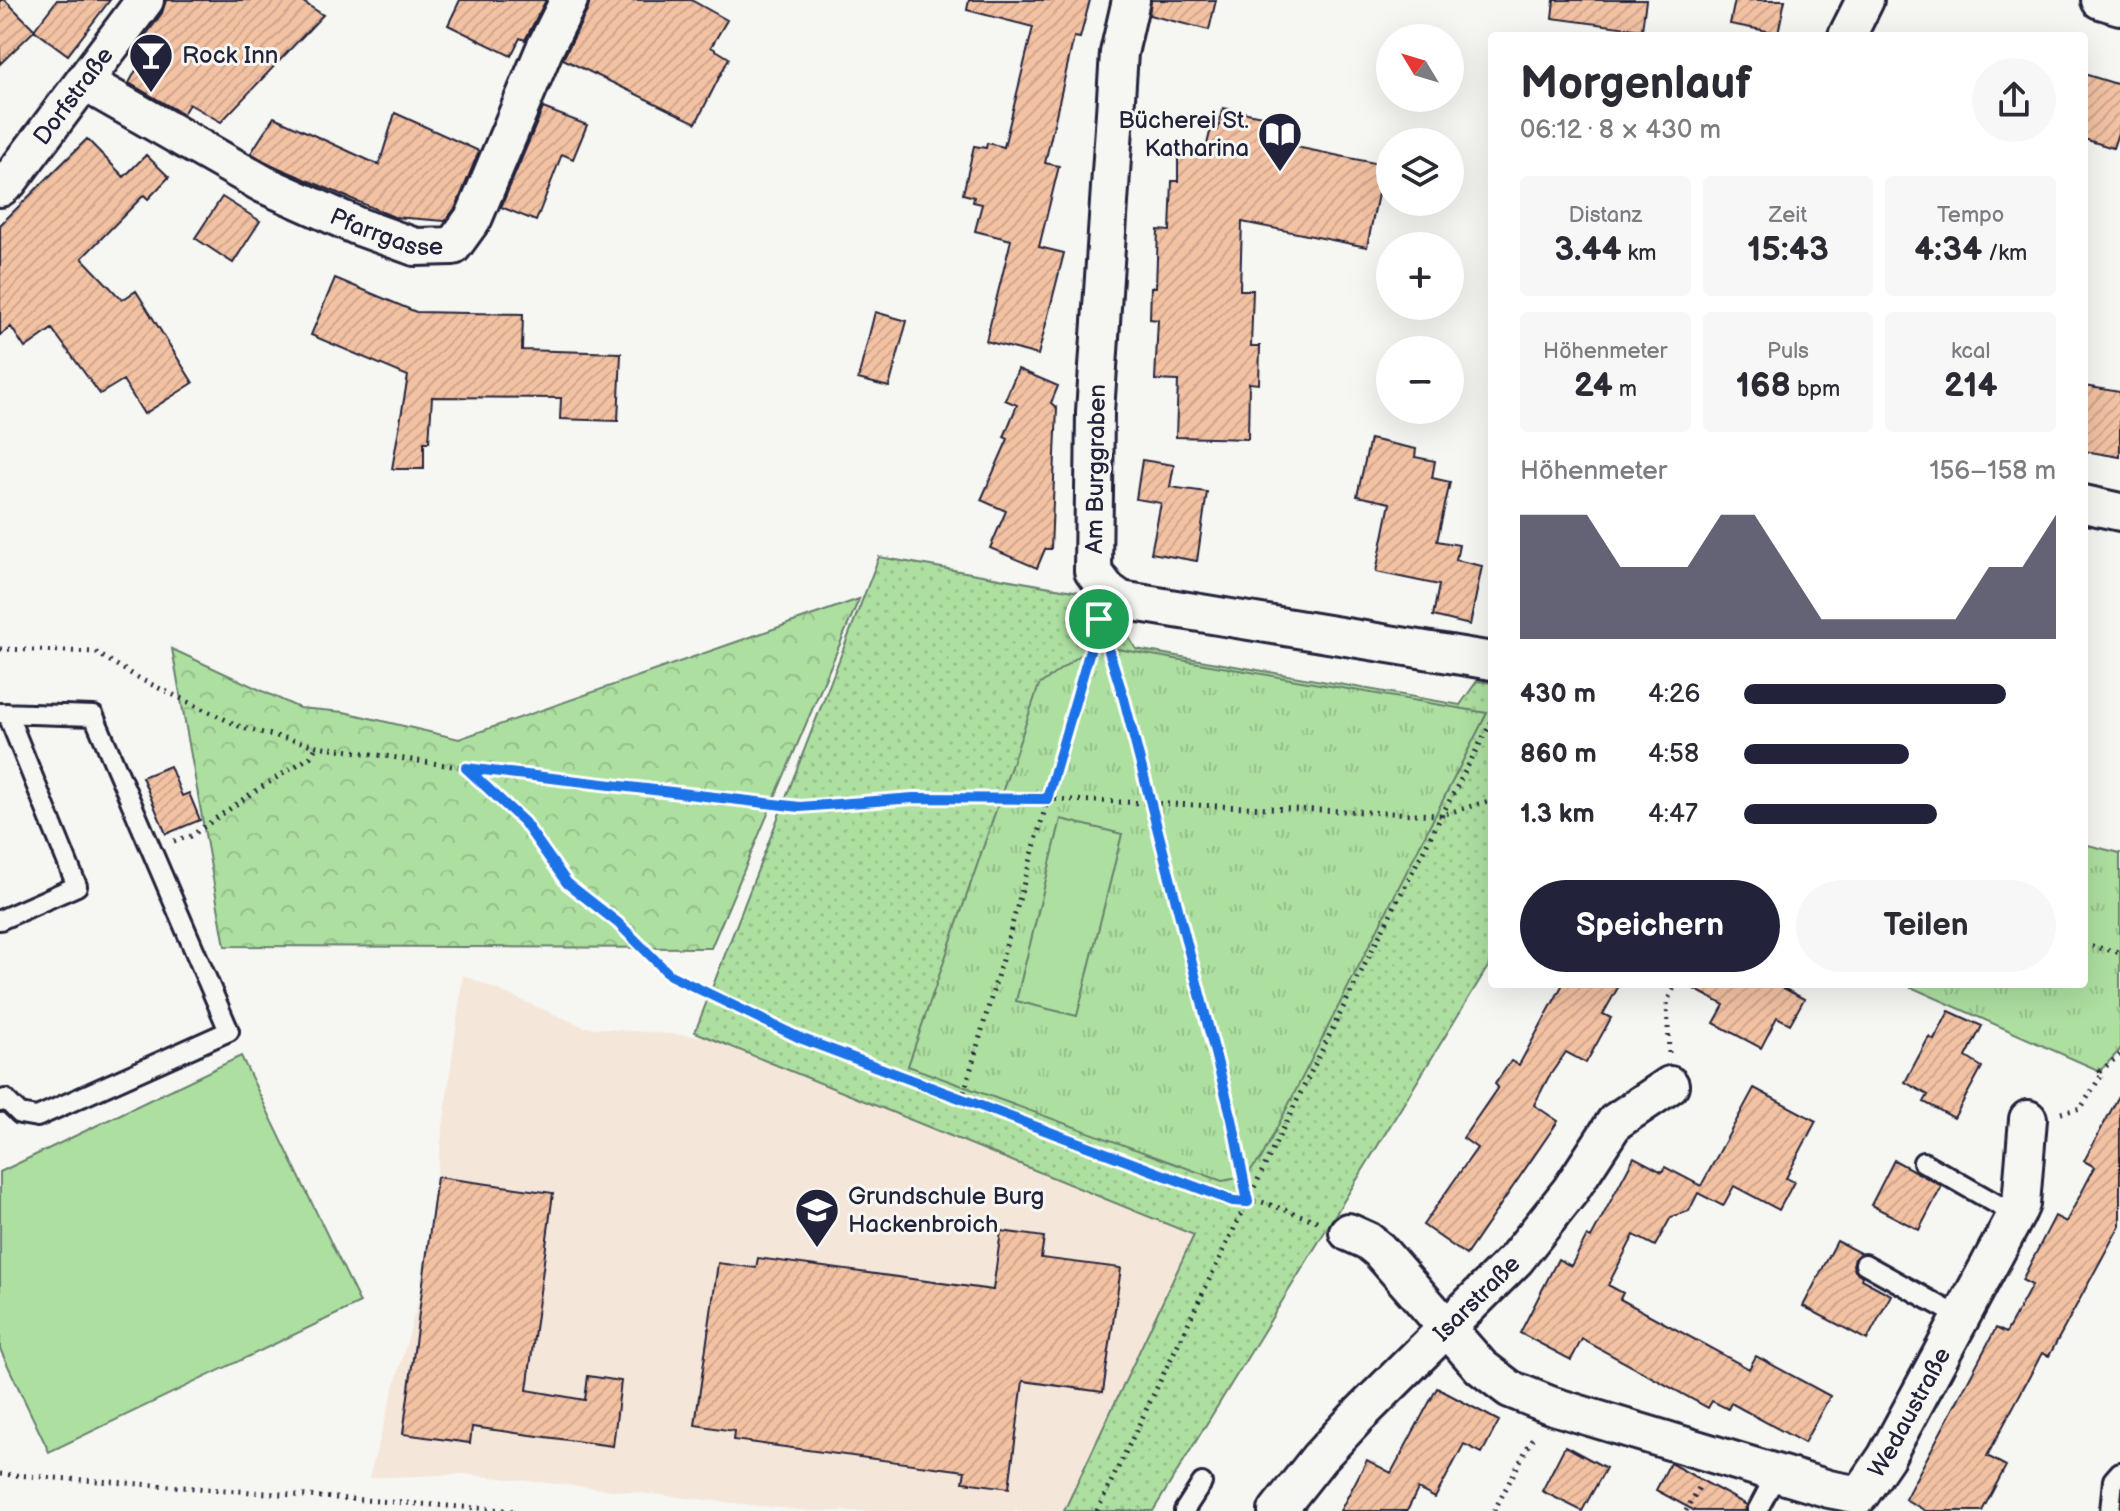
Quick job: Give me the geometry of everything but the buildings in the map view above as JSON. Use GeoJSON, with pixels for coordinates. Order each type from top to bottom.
{"type":"FeatureCollection","features":[{"type":"Feature","properties":{"kind":"street","name":"Dorfstraße"},"geometry":{"type":"LineString","coordinates":[[0,188],[9,181],[145,0]]}},
{"type":"Feature","properties":{"kind":"street","name":"Pfarrgasse"},"geometry":{"type":"LineString","coordinates":[[84,82],[263,184],[415,247],[453,246],[474,217],[545,48],[569,0]]}},
{"type":"Feature","properties":{"kind":"street","name":"Am Burggraben"},"geometry":{"type":"LineString","coordinates":[[1110,609],[1107,590],[1093,571],[1095,412],[1119,53],[1131,0]]}},
{"type":"Feature","properties":{"kind":"street"},"geometry":{"type":"LineString","coordinates":[[1849,32],[1865,0]]}},
{"type":"Feature","properties":{"kind":"street"},"geometry":{"type":"LineString","coordinates":[[2100,0],[2120,6]]}},
{"type":"Feature","properties":{"kind":"street"},"geometry":{"type":"LineString","coordinates":[[2088,505],[2120,512]]}},
{"type":"Feature","properties":{"kind":"street"},"geometry":{"type":"LineString","coordinates":[[1110,609],[1488,660]]}},
{"type":"Feature","properties":{"kind":"street","name":"Isarstraße"},"geometry":{"type":"LineString","coordinates":[[1277,1511],[1319,1458],[1358,1416],[1516,1259],[1570,1191],[1615,1122],[1670,1085]]}},
{"type":"Feature","properties":{"kind":"street","name":"Wedaustraße"},"geometry":{"type":"LineString","coordinates":[[1348,1232],[1379,1250],[1481,1367],[1510,1389],[1550,1405],[1829,1489],[1860,1495],[1886,1457],[2021,1204],[2028,1119]]}},
{"type":"Feature","properties":{"kind":"lane"},"geometry":{"type":"LineString","coordinates":[[0,920],[77,886],[4,713],[94,716],[229,1031],[37,1117],[20,1114],[5,1099],[0,1102]]}},
{"type":"Feature","properties":{"kind":"lane"},"geometry":{"type":"LineString","coordinates":[[1923,1162],[2016,1215]]}},
{"type":"Feature","properties":{"kind":"lane"},"geometry":{"type":"LineString","coordinates":[[1865,1264],[1960,1317]]}},
{"type":"Feature","properties":{"kind":"lane"},"geometry":{"type":"LineString","coordinates":[[2110,1511],[2113,1480],[2120,1472]]}},
{"type":"Feature","properties":{"kind":"lane"},"geometry":{"type":"LineString","coordinates":[[1757,1511],[1777,1473]]}},
{"type":"Feature","properties":{"kind":"lane"},"geometry":{"type":"LineString","coordinates":[[1184,1511],[1202,1483]]}},
{"type":"Feature","properties":{"kind":"path"},"geometry":{"type":"LineString","coordinates":[[962,1100],[1047,799],[1110,609]]}},
{"type":"Feature","properties":{"kind":"path"},"geometry":{"type":"LineString","coordinates":[[1110,609],[1124,699],[1232,1119],[1248,1202]]}},
{"type":"Feature","properties":{"kind":"path"},"geometry":{"type":"LineString","coordinates":[[0,649],[95,652],[140,679],[243,728],[317,746],[466,768],[800,807],[913,798],[1047,799],[1441,815],[1488,801]]}},
{"type":"Feature","properties":{"kind":"path"},"geometry":{"type":"LineString","coordinates":[[1097,1511],[1441,815],[1488,728]]}},
{"type":"Feature","properties":{"kind":"path"},"geometry":{"type":"LineString","coordinates":[[151,849],[191,836],[310,757],[317,746]]}},
{"type":"Feature","properties":{"kind":"path"},"geometry":{"type":"LineString","coordinates":[[466,768],[524,822],[567,883],[618,923],[670,975],[800,1038],[962,1100],[1233,1201],[1262,1202],[1348,1232]]}},
{"type":"Feature","properties":{"kind":"path"},"geometry":{"type":"LineString","coordinates":[[2088,946],[2120,952]]}},
{"type":"Feature","properties":{"kind":"path"},"geometry":{"type":"LineString","coordinates":[[1670,1085],[1667,1001],[1674,988]]}},
{"type":"Feature","properties":{"kind":"path"},"geometry":{"type":"LineString","coordinates":[[2028,1119],[2081,1108],[2102,1074],[2100,1071],[2120,1055]]}},
{"type":"Feature","properties":{"kind":"path"},"geometry":{"type":"LineString","coordinates":[[1494,1511],[1550,1405]]}},
{"type":"Feature","properties":{"kind":"path"},"geometry":{"type":"LineString","coordinates":[[0,1474],[518,1511]]}},
{"type":"Feature","properties":{"kind":"shaded area","name":"Grundschule Burg Hackenbroich"},"geometry":{"type":"Polygon","coordinates":[[[463,975],[584,1027],[719,1038],[1226,1211],[1078,1511],[809,1511],[464,1474],[369,1478],[422,1287],[463,975]]]}},
{"type":"Feature","properties":{"kind":"green space"},"geometry":{"type":"Polygon","coordinates":[[[879,557],[1085,593],[1099,609],[1116,617],[1136,649],[1460,705],[1477,681],[1488,682],[1488,967],[1153,1511],[1064,1511],[1194,1235],[695,1032],[879,557]]]}},
{"type":"Feature","properties":{"kind":"green space"},"geometry":{"type":"Polygon","coordinates":[[[859,599],[711,948],[225,946],[172,649],[299,708],[344,712],[459,739],[859,599]]]}},
{"type":"Feature","properties":{"kind":"green space"},"geometry":{"type":"Polygon","coordinates":[[[1094,645],[1487,713],[1261,1159],[1244,1177],[1222,1181],[908,1066],[1039,685],[1094,645]]]}},
{"type":"Feature","properties":{"kind":"green space"},"geometry":{"type":"Polygon","coordinates":[[[1061,819],[1122,834],[1077,1016],[1016,1001],[1061,819]]]}},
{"type":"Feature","properties":{"kind":"green space"},"geometry":{"type":"Polygon","coordinates":[[[2088,845],[2120,853],[2120,1050],[2100,1071],[1913,988],[2088,988],[2088,845]]]}},
{"type":"Feature","properties":{"kind":"green space"},"geometry":{"type":"Polygon","coordinates":[[[241,1056],[360,1303],[49,1452],[0,1349],[0,1172],[241,1056]]]}},
{"type":"Feature","properties":{"kind":"place","name":"Rock Inn"},"geometry":{"type":"Point","coordinates":[151,94]}},
{"type":"Feature","properties":{"kind":"place","name":"Bücherei St. Katharina"},"geometry":{"type":"Point","coordinates":[1280,173]}},
{"type":"Feature","properties":{"kind":"place","name":"Grundschule Burg Hackenbroich"},"geometry":{"type":"Point","coordinates":[817,1249]}},
{"type":"Feature","properties":{"kind":"route"},"geometry":{"type":"LineString","coordinates":[[1099,619],[1124,699],[1232,1119],[1248,1202],[1233,1201],[800,1038],[670,975],[618,923],[567,883],[524,822],[466,768],[800,807],[913,798],[1047,799],[1099,619]]}}]}
